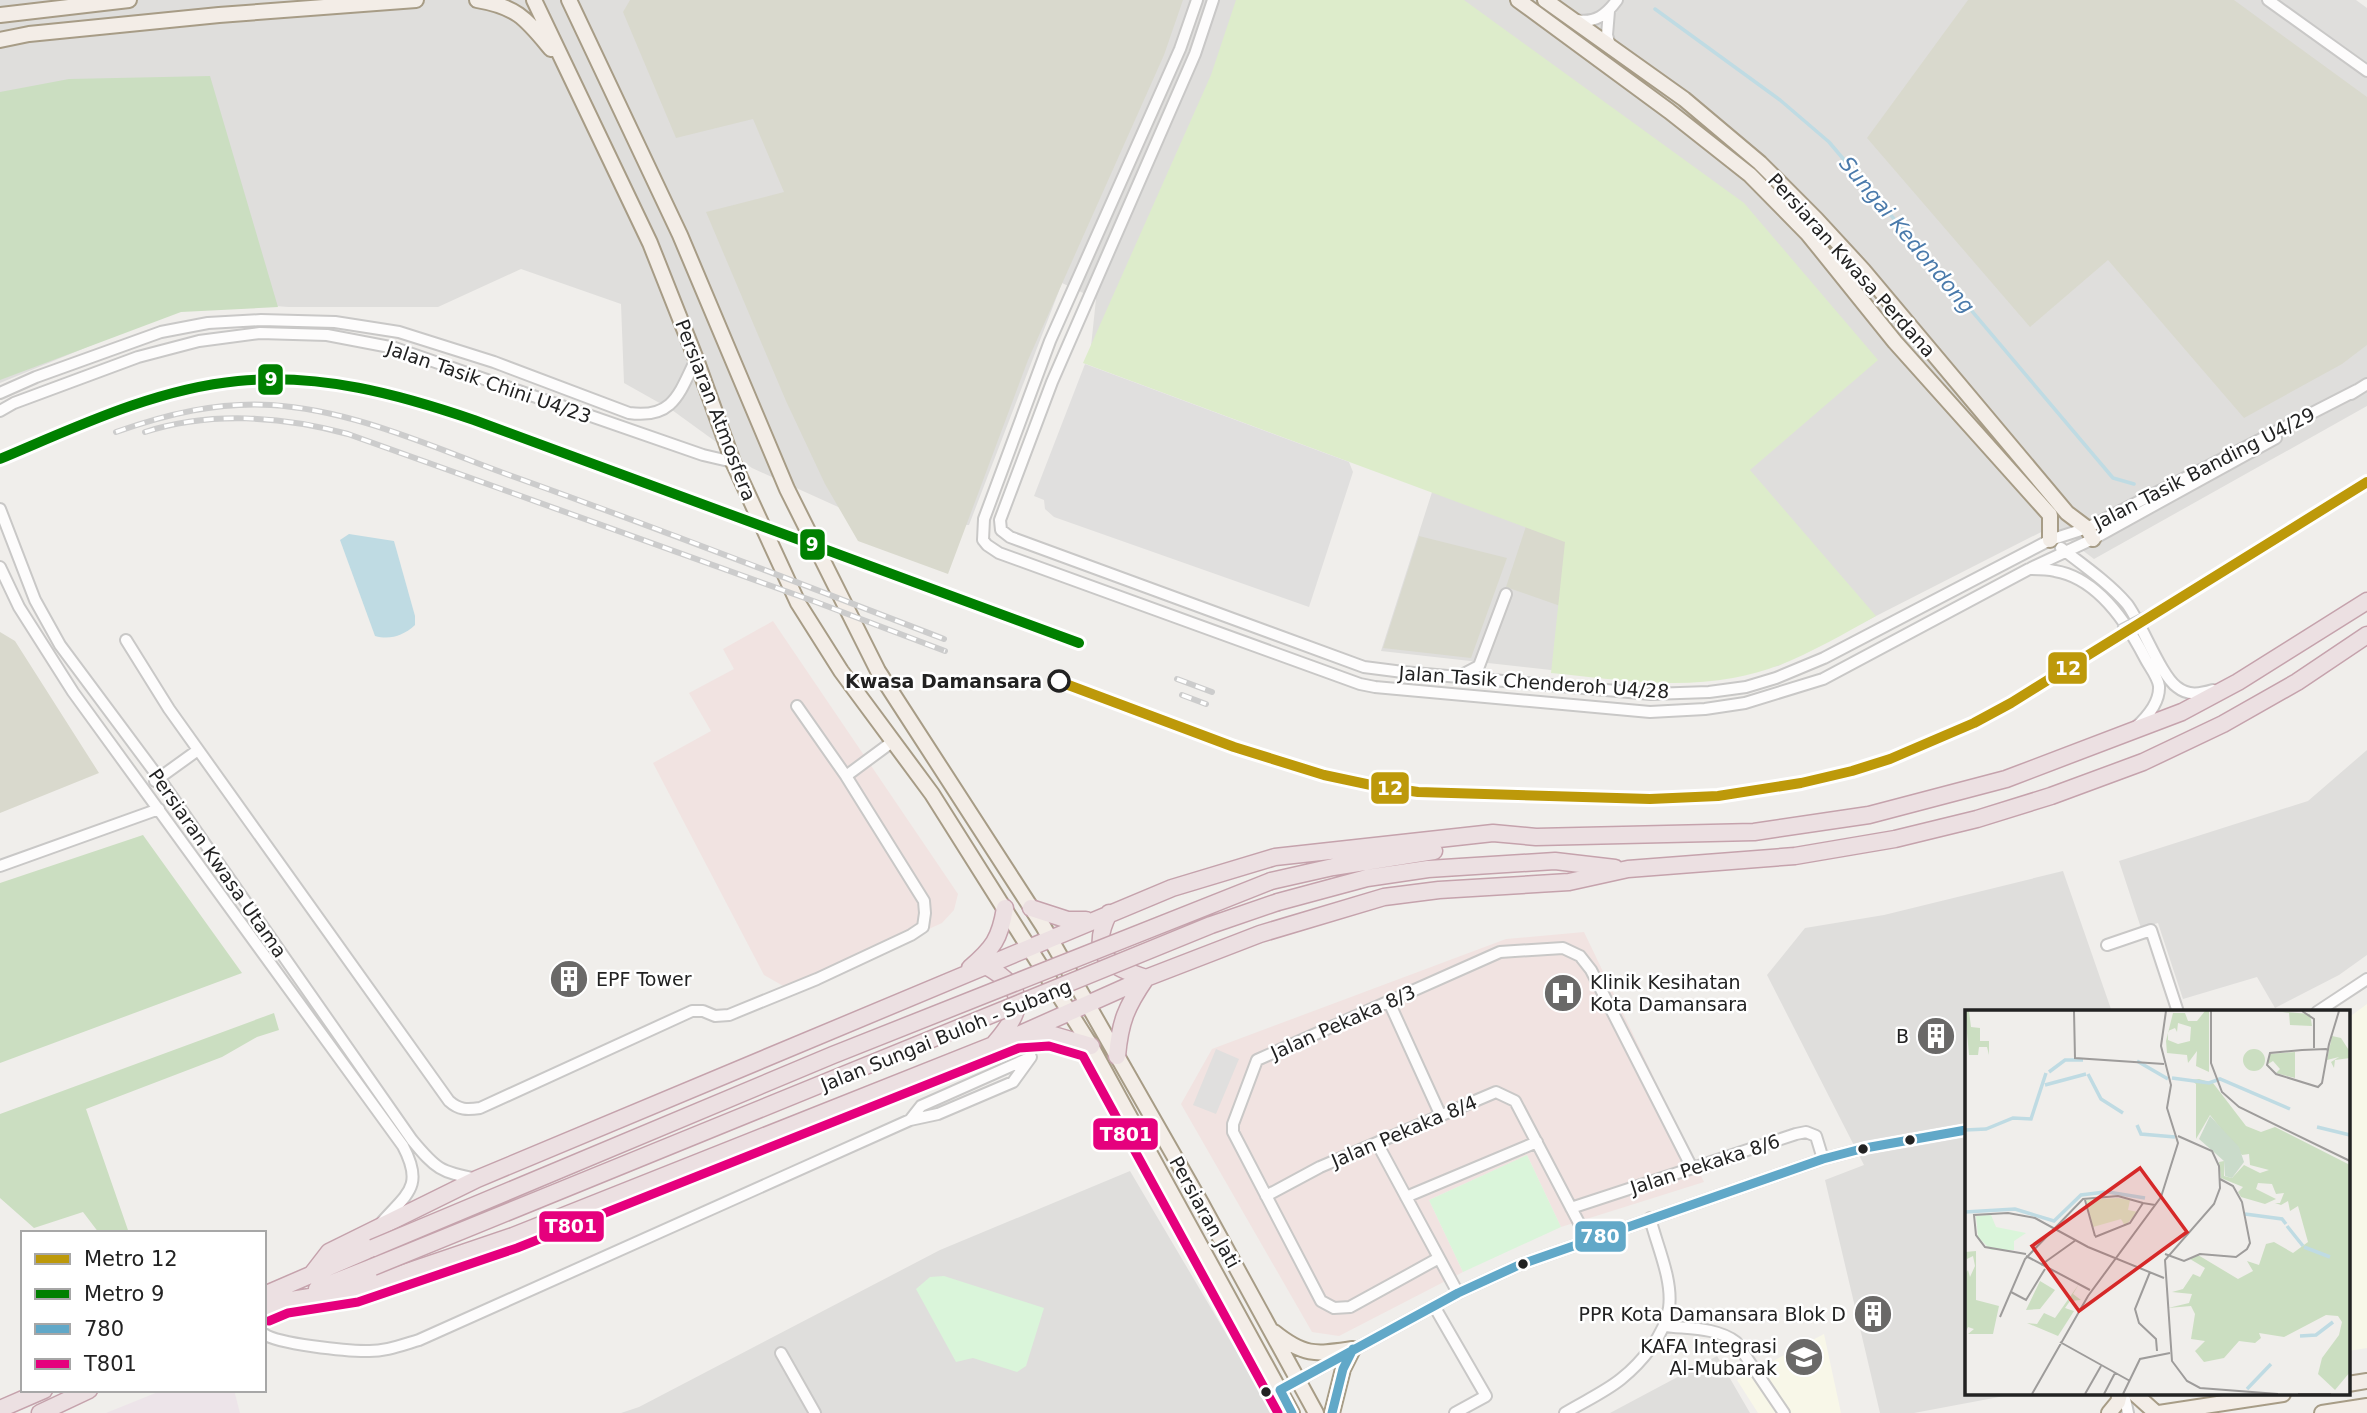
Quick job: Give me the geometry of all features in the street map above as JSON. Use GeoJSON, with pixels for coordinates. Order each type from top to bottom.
{"type":"FeatureCollection","features":[{"type":"Feature","properties":{"kind":"highway","name":"Jalan Sungai Buloh - Subang"},"geometry":{"type":"LineString","coordinates":[[266,1293],[833,1055],[1271,881],[1333,867],[1511,839],[1754,832],[1869,815],[2006,779],[2182,712],[2238,682],[2367,601]]}},
{"type":"Feature","properties":{"kind":"highway","name":"Jalan Sungai Buloh - Subang"},"geometry":{"type":"LineString","coordinates":[[285,1301],[354,1290],[513,1236],[1016,1036],[1146,978],[1260,934],[1384,897],[1439,890],[1569,882],[1628,869],[1795,856],[1895,839],[2051,796],[2143,762],[2223,724],[2297,682],[2367,635]]}},
{"type":"Feature","properties":{"kind":"highway","name":"Jalan Sungai Buloh - Subang"},"geometry":{"type":"LineString","coordinates":[[312,1274],[329,1252],[477,1179],[1172,888],[1275,858],[1493,833],[1536,838]]}},
{"type":"Feature","properties":{"kind":"highway","name":"Jalan Sungai Buloh - Subang"},"geometry":{"type":"LineString","coordinates":[[266,1309],[1211,925],[1278,902],[1367,878],[1428,869],[1555,861],[1628,869]]}},
{"type":"Feature","properties":{"kind":"highway"},"geometry":{"type":"LineString","coordinates":[[957,978],[994,945],[1002,928],[1005,908]]}},
{"type":"Feature","properties":{"kind":"highway"},"geometry":{"type":"LineString","coordinates":[[1031,908],[1068,920],[1093,920]]}},
{"type":"Feature","properties":{"kind":"highway"},"geometry":{"type":"LineString","coordinates":[[1109,913],[1101,928],[1099,940],[1105,956],[1121,970],[1146,978],[1127,1008],[1120,1028],[1117,1056]]}},
{"type":"Feature","properties":{"kind":"highway"},"geometry":{"type":"LineString","coordinates":[[986,966],[1005,977],[1014,987],[1017,1002],[1015,1015],[993,1045]]}},
{"type":"Feature","properties":{"kind":"highway","name":"Jalan Sungai Buloh - Subang"},"geometry":{"type":"LineString","coordinates":[[1016,1036],[1050,1034],[1091,1046]]}},
{"type":"Feature","properties":{"kind":"highway"},"geometry":{"type":"LineString","coordinates":[[0,1409],[39,1392]]}},
{"type":"Feature","properties":{"kind":"highway"},"geometry":{"type":"LineString","coordinates":[[40,1413],[85,1392]]}},
{"type":"Feature","properties":{"kind":"main road"},"geometry":{"type":"LineString","coordinates":[[0,15],[129,0]]}},
{"type":"Feature","properties":{"kind":"main road"},"geometry":{"type":"LineString","coordinates":[[0,40],[29,34],[219,15],[416,0]]}},
{"type":"Feature","properties":{"kind":"main road"},"geometry":{"type":"LineString","coordinates":[[477,0],[500,4],[516,12],[530,23],[566,66]]}},
{"type":"Feature","properties":{"kind":"main road","name":"Persiaran Atmosfera"},"geometry":{"type":"LineString","coordinates":[[534,0],[650,243],[733,462],[798,603],[841,671],[932,794],[1070,1012]]}},
{"type":"Feature","properties":{"kind":"main road","name":"Persiaran Atmosfera"},"geometry":{"type":"LineString","coordinates":[[569,0],[680,236],[787,489],[878,671],[1049,939]]}},
{"type":"Feature","properties":{"kind":"main road"},"geometry":{"type":"LineString","coordinates":[[584,0],[582,8],[594,52]]}},
{"type":"Feature","properties":{"kind":"main road","name":"Persiaran Kwasa Perdana"},"geometry":{"type":"LineString","coordinates":[[1518,0],[1669,111],[1750,175],[1825,253],[1895,342],[2049,516],[2050,540]]}},
{"type":"Feature","properties":{"kind":"main road","name":"Persiaran Kwasa Perdana"},"geometry":{"type":"LineString","coordinates":[[1545,0],[1684,99],[1760,163],[1863,270],[2067,513],[2090,533]]}},
{"type":"Feature","properties":{"kind":"main road","name":"Persiaran Jati"},"geometry":{"type":"LineString","coordinates":[[1049,939],[1201,1203],[1316,1413]]}},
{"type":"Feature","properties":{"kind":"main road","name":"Persiaran Jati"},"geometry":{"type":"LineString","coordinates":[[1070,1012],[1293,1413]]}},
{"type":"Feature","properties":{"kind":"main road"},"geometry":{"type":"LineString","coordinates":[[1268,1326],[1301,1350],[1319,1353],[1353,1349]]}},
{"type":"Feature","properties":{"kind":"main road"},"geometry":{"type":"LineString","coordinates":[[1332,1413],[1343,1369],[1353,1349]]}},
{"type":"Feature","properties":{"kind":"main road"},"geometry":{"type":"LineString","coordinates":[[2109,1413],[2121,1396]]}},
{"type":"Feature","properties":{"kind":"main road"},"geometry":{"type":"LineString","coordinates":[[2137,1396],[2157,1413],[2270,1396]]}},
{"type":"Feature","properties":{"kind":"main road"},"geometry":{"type":"LineString","coordinates":[[2322,1413],[2367,1406]]}},
{"type":"Feature","properties":{"kind":"street"},"geometry":{"type":"LineString","coordinates":[[984,540],[984,519],[1050,341],[1180,49],[1197,0]]}},
{"type":"Feature","properties":{"kind":"street"},"geometry":{"type":"LineString","coordinates":[[984,540],[1001,530],[1000,520],[1067,348],[1195,54],[1213,0]]}},
{"type":"Feature","properties":{"kind":"street"},"geometry":{"type":"LineString","coordinates":[[1569,18],[1586,22],[1596,19],[1609,11],[1617,0]]}},
{"type":"Feature","properties":{"kind":"street"},"geometry":{"type":"LineString","coordinates":[[2268,0],[2367,71]]}},
{"type":"Feature","properties":{"kind":"street"},"geometry":{"type":"LineString","coordinates":[[1609,11],[1606,35],[1611,49]]}},
{"type":"Feature","properties":{"kind":"street","name":"Jalan Tasik Chini U4/23"},"geometry":{"type":"LineString","coordinates":[[0,393],[36,377],[161,332],[208,323],[261,320],[335,322],[399,332],[494,362],[629,413],[645,415],[659,413],[671,405],[696,359]]}},
{"type":"Feature","properties":{"kind":"street","name":"Jalan Tasik Chini U4/23"},"geometry":{"type":"LineString","coordinates":[[0,411],[14,403],[138,357],[199,341],[260,333],[327,335],[396,348],[690,451],[733,462]]}},
{"type":"Feature","properties":{"kind":"street"},"geometry":{"type":"LineString","coordinates":[[1050,341],[1067,348]]}},
{"type":"Feature","properties":{"kind":"street","name":"Jalan Tasik Banding U4/29"},"geometry":{"type":"LineString","coordinates":[[2029,569],[2064,551],[2090,533],[2367,384]]}},
{"type":"Feature","properties":{"kind":"street","name":"Persiaran Kwasa Utama"},"geometry":{"type":"LineString","coordinates":[[0,509],[35,600],[60,645],[159,778],[412,1140],[440,1170],[477,1179]]}},
{"type":"Feature","properties":{"kind":"street","name":"Jalan Tasik Chenderoh U4/28"},"geometry":{"type":"LineString","coordinates":[[1001,530],[1010,537],[1348,663],[1403,673],[1651,694],[1709,692],[1746,687],[1776,678],[1824,658],[2050,540]]}},
{"type":"Feature","properties":{"kind":"street","name":"Jalan Tasik Banding U4/29"},"geometry":{"type":"LineString","coordinates":[[2050,540],[2090,533]]}},
{"type":"Feature","properties":{"kind":"street","name":"Jalan Tasik Chenderoh U4/28"},"geometry":{"type":"LineString","coordinates":[[984,540],[999,552],[1360,684],[1650,712],[1705,709],[1745,703],[1823,679],[2029,569]]}},
{"type":"Feature","properties":{"kind":"street"},"geometry":{"type":"LineString","coordinates":[[2050,540],[2126,603],[2176,687],[2199,694],[2238,682]]}},
{"type":"Feature","properties":{"kind":"street"},"geometry":{"type":"LineString","coordinates":[[2064,551],[2076,578]]}},
{"type":"Feature","properties":{"kind":"street","name":"Persiaran Kwasa Utama"},"geometry":{"type":"LineString","coordinates":[[0,568],[19,607],[73,692],[410,1159],[414,1172],[409,1193],[378,1227]]}},
{"type":"Feature","properties":{"kind":"street"},"geometry":{"type":"LineString","coordinates":[[2029,569],[2056,571],[2076,578],[2118,612],[2134,636],[2159,685],[2157,699],[2148,715],[2129,734]]}},
{"type":"Feature","properties":{"kind":"street"},"geometry":{"type":"LineString","coordinates":[[2330,625],[2367,593]]}},
{"type":"Feature","properties":{"kind":"street"},"geometry":{"type":"LineString","coordinates":[[1458,677],[1479,666],[1506,594]]}},
{"type":"Feature","properties":{"kind":"street"},"geometry":{"type":"LineString","coordinates":[[126,640],[150,681],[198,750],[449,1101],[466,1110],[486,1105],[692,1011],[703,1011],[715,1016],[729,1015],[767,1000],[911,935],[923,927],[924,901],[846,776],[797,706]]}},
{"type":"Feature","properties":{"kind":"street"},"geometry":{"type":"LineString","coordinates":[[1479,666],[1496,680]]}},
{"type":"Feature","properties":{"kind":"street"},"geometry":{"type":"LineString","coordinates":[[846,776],[892,741]]}},
{"type":"Feature","properties":{"kind":"street"},"geometry":{"type":"LineString","coordinates":[[145,789],[198,750]]}},
{"type":"Feature","properties":{"kind":"street"},"geometry":{"type":"LineString","coordinates":[[0,866],[159,808]]}},
{"type":"Feature","properties":{"kind":"street"},"geometry":{"type":"LineString","coordinates":[[2106,944],[2151,930],[2177,1010]]}},
{"type":"Feature","properties":{"kind":"street","name":"Jalan Pekaka 8/3"},"geometry":{"type":"LineString","coordinates":[[1439,1258],[1350,1307],[1334,1307],[1321,1301],[1233,1132],[1233,1124],[1257,1060],[1500,952],[1563,948],[1580,956],[1591,970],[1692,1168]]}},
{"type":"Feature","properties":{"kind":"street"},"geometry":{"type":"LineString","coordinates":[[2320,1010],[2367,979]]}},
{"type":"Feature","properties":{"kind":"street"},"geometry":{"type":"LineString","coordinates":[[1390,1002],[1441,1116]]}},
{"type":"Feature","properties":{"kind":"street"},"geometry":{"type":"LineString","coordinates":[[266,1335],[278,1341],[367,1351],[419,1340],[910,1120],[939,1114],[1013,1082],[1031,1057],[921,1106],[910,1120]]}},
{"type":"Feature","properties":{"kind":"street","name":"Jalan Pekaka 8/4"},"geometry":{"type":"LineString","coordinates":[[1266,1196],[1320,1167],[1496,1092],[1515,1101],[1588,1240]]}},
{"type":"Feature","properties":{"kind":"street"},"geometry":{"type":"LineString","coordinates":[[1280,1390],[1458,1293],[1519,1265],[1823,1159],[1865,1148],[1965,1130]]}},
{"type":"Feature","properties":{"kind":"street","name":"Jalan Pekaka 8/6"},"geometry":{"type":"LineString","coordinates":[[1571,1208],[1806,1132],[1816,1136],[1823,1159]]}},
{"type":"Feature","properties":{"kind":"street"},"geometry":{"type":"LineString","coordinates":[[1377,1143],[1458,1293]]}},
{"type":"Feature","properties":{"kind":"street"},"geometry":{"type":"LineString","coordinates":[[1406,1197],[1537,1143]]}},
{"type":"Feature","properties":{"kind":"street"},"geometry":{"type":"LineString","coordinates":[[1565,1413],[1620,1379],[1644,1355],[1665,1326],[1670,1307],[1667,1280],[1650,1219]]}},
{"type":"Feature","properties":{"kind":"street"},"geometry":{"type":"LineString","coordinates":[[1434,1306],[1486,1396],[1455,1413]]}},
{"type":"Feature","properties":{"kind":"street"},"geometry":{"type":"LineString","coordinates":[[1665,1326],[1716,1331],[1728,1336],[1736,1342],[1784,1413]]}},
{"type":"Feature","properties":{"kind":"street"},"geometry":{"type":"LineString","coordinates":[[781,1353],[815,1413]]}},
{"type":"Feature","properties":{"kind":"street"},"geometry":{"type":"LineString","coordinates":[[2123,1396],[2128,1413]]}},
{"type":"Feature","properties":{"kind":"shaded area"},"geometry":{"type":"Polygon","coordinates":[[[0,0],[2356,0],[2367,8],[2367,406],[2094,559],[2065,537],[2047,529],[1778,666],[1667,683],[1381,651],[1433,489],[1090,356],[1096,299],[1062,283],[969,525],[878,525],[752,468],[672,410],[624,383],[621,304],[521,269],[438,307],[288,307],[201,300],[0,383],[0,0]]]}},
{"type":"Feature","properties":{"kind":"shaded area"},"geometry":{"type":"Polygon","coordinates":[[[630,0],[1183,0],[1164,55],[1028,360],[948,574],[858,541],[825,484],[786,401],[706,212],[784,192],[753,119],[676,138],[623,12],[630,0]]]}},
{"type":"Feature","properties":{"kind":"shaded area"},"geometry":{"type":"Polygon","coordinates":[[[1968,0],[2234,0],[2367,97],[2367,345],[2342,364],[2244,418],[2108,260],[2030,327],[1867,138],[1968,0]]]}},
{"type":"Feature","properties":{"kind":"shaded area"},"geometry":{"type":"Polygon","coordinates":[[[1085,364],[1349,462],[1353,472],[1309,607],[1054,517],[1045,509],[1044,500],[1034,496],[1085,364]]]}},
{"type":"Feature","properties":{"kind":"shaded area"},"geometry":{"type":"Polygon","coordinates":[[[1532,508],[1612,535],[1583,614],[1506,587],[1532,508]]]}},
{"type":"Feature","properties":{"kind":"shaded area"},"geometry":{"type":"Polygon","coordinates":[[[1419,536],[1507,558],[1471,658],[1383,648],[1419,536]]]}},
{"type":"Feature","properties":{"kind":"shaded area"},"geometry":{"type":"Polygon","coordinates":[[[773,621],[958,894],[954,910],[942,923],[792,991],[764,975],[653,763],[711,731],[689,693],[734,669],[723,649],[773,621]]]}},
{"type":"Feature","properties":{"kind":"shaded area"},"geometry":{"type":"Polygon","coordinates":[[[0,632],[15,641],[99,773],[0,813],[0,632]]]}},
{"type":"Feature","properties":{"kind":"shaded area"},"geometry":{"type":"Polygon","coordinates":[[[2367,750],[2367,955],[2339,975],[2275,1008],[2257,977],[2183,999],[2158,923],[2141,928],[2119,861],[2308,801],[2367,750]]]}},
{"type":"Feature","properties":{"kind":"shaded area"},"geometry":{"type":"Polygon","coordinates":[[[2063,871],[2111,1010],[1965,1010],[1965,1396],[2004,1396],[1914,1413],[1880,1413],[1825,1180],[1864,1165],[1767,975],[1805,928],[1884,915],[2063,871]]]}},
{"type":"Feature","properties":{"kind":"shaded area"},"geometry":{"type":"Polygon","coordinates":[[[1584,932],[1704,1182],[1561,1227],[1527,1155],[1429,1200],[1463,1272],[1339,1336],[1312,1332],[1181,1104],[1212,1049],[1506,939],[1584,932]]]}},
{"type":"Feature","properties":{"kind":"shaded area"},"geometry":{"type":"Polygon","coordinates":[[[2367,1004],[2367,1348],[2350,1351],[2350,1017],[2367,1004]]]}},
{"type":"Feature","properties":{"kind":"shaded area"},"geometry":{"type":"Polygon","coordinates":[[[1216,1049],[1239,1059],[1216,1114],[1193,1105],[1216,1049]]]}},
{"type":"Feature","properties":{"kind":"shaded area"},"geometry":{"type":"Polygon","coordinates":[[[1130,1171],[1273,1413],[621,1413],[639,1407],[940,1250],[1130,1171]]]}},
{"type":"Feature","properties":{"kind":"shaded area","name":"KAFA Integrasi Al-Mubarak"},"geometry":{"type":"Polygon","coordinates":[[[1824,1334],[1841,1413],[1758,1413],[1737,1380],[1824,1334]]]}},
{"type":"Feature","properties":{"kind":"shaded area"},"geometry":{"type":"Polygon","coordinates":[[[1717,1356],[1750,1413],[1610,1413],[1717,1356]]]}},
{"type":"Feature","properties":{"kind":"shaded area"},"geometry":{"type":"Polygon","coordinates":[[[158,1392],[235,1392],[240,1413],[106,1413],[158,1392]]]}},
{"type":"Feature","properties":{"kind":"green space"},"geometry":{"type":"Polygon","coordinates":[[[1236,0],[1464,0],[1744,203],[1878,360],[1750,470],[1876,616],[1789,661],[1733,678],[1665,683],[1551,673],[1565,542],[1083,363],[1211,75],[1236,0]]]}},
{"type":"Feature","properties":{"kind":"green space"},"geometry":{"type":"Polygon","coordinates":[[[210,76],[278,307],[181,312],[0,380],[0,92],[69,79],[210,76]]]}},
{"type":"Feature","properties":{"kind":"green space"},"geometry":{"type":"Polygon","coordinates":[[[143,835],[242,973],[0,1063],[0,883],[143,835]]]}},
{"type":"Feature","properties":{"kind":"green space"},"geometry":{"type":"Polygon","coordinates":[[[274,1013],[279,1030],[257,1037],[222,1057],[86,1109],[128,1231],[97,1231],[83,1212],[34,1228],[0,1198],[0,1114],[274,1013]]]}},
{"type":"Feature","properties":{"kind":"green space"},"geometry":{"type":"Polygon","coordinates":[[[1527,1155],[1561,1227],[1463,1272],[1429,1200],[1527,1155]]]}},
{"type":"Feature","properties":{"kind":"green space"},"geometry":{"type":"Polygon","coordinates":[[[944,1276],[1044,1308],[1026,1366],[1017,1372],[973,1358],[956,1362],[916,1289],[930,1277],[944,1276]]]}},
{"type":"Feature","properties":{"kind":"water"},"geometry":{"type":"Polygon","coordinates":[[[349,534],[394,541],[415,616],[415,625],[406,632],[391,637],[375,636],[340,540],[349,534]]]}},
{"type":"Feature","properties":{"kind":"waterway","name":"Sungai Kedondong"},"geometry":{"type":"LineString","coordinates":[[1655,9],[1780,100],[1829,142],[2113,478],[2134,484]]}},
{"type":"Feature","properties":{"kind":"railway"},"geometry":{"type":"LineString","coordinates":[[116,432],[173,415],[231,405],[271,405],[332,414],[422,442],[944,639]]}},
{"type":"Feature","properties":{"kind":"railway"},"geometry":{"type":"LineString","coordinates":[[145,432],[195,421],[246,418],[298,423],[348,434],[945,651]]}},
{"type":"Feature","properties":{"kind":"railway"},"geometry":{"type":"LineString","coordinates":[[2120,627],[2225,572]]}},
{"type":"Feature","properties":{"kind":"railway"},"geometry":{"type":"LineString","coordinates":[[1177,679],[1212,692]]}},
{"type":"Feature","properties":{"kind":"railway"},"geometry":{"type":"LineString","coordinates":[[1182,695],[1206,704]]}},
{"type":"Feature","properties":{"kind":"metro line","name":"9"},"geometry":{"type":"LineString","coordinates":[[0,459],[87,422],[176,392],[207,385],[269,379],[329,383],[388,394],[474,420],[1079,643]]}},
{"type":"Feature","properties":{"kind":"metro line","name":"12"},"geometry":{"type":"LineString","coordinates":[[1055,680],[1234,747],[1324,775],[1371,785],[1418,792],[1650,799],[1718,796],[1801,783],[1852,771],[1890,759],[1974,723],[2011,703],[2367,482]]}},
{"type":"Feature","properties":{"kind":"transit line","name":"T801"},"geometry":{"type":"LineString","coordinates":[[269,1321],[288,1313],[358,1302],[517,1248],[1019,1048],[1049,1046],[1083,1056],[1278,1413]]}},
{"type":"Feature","properties":{"kind":"transit line","name":"780"},"geometry":{"type":"LineString","coordinates":[[1292,1413],[1280,1390],[1458,1293],[1519,1265],[1823,1159],[1865,1148],[1965,1130]]}},
{"type":"Feature","properties":{"kind":"transit line","name":"780"},"geometry":{"type":"LineString","coordinates":[[1332,1413],[1343,1369],[1353,1349]]}},
{"type":"Feature","properties":{"kind":"place","name":"Kwasa Damansara"},"geometry":{"type":"Point","coordinates":[1059,681]}},
{"type":"Feature","properties":{"kind":"place","name":"EPF Tower"},"geometry":{"type":"Point","coordinates":[569,979]}},
{"type":"Feature","properties":{"kind":"place","name":"Klinik Kesihatan Kota Damansara"},"geometry":{"type":"Point","coordinates":[1563,993]}},
{"type":"Feature","properties":{"kind":"place","name":"B"},"geometry":{"type":"Point","coordinates":[1936,1036]}},
{"type":"Feature","properties":{"kind":"place","name":"PPR Kota Damansara Blok D"},"geometry":{"type":"Point","coordinates":[1873,1314]}},
{"type":"Feature","properties":{"kind":"place","name":"KAFA Integrasi Al-Mubarak"},"geometry":{"type":"Point","coordinates":[1804,1357]}}]}
